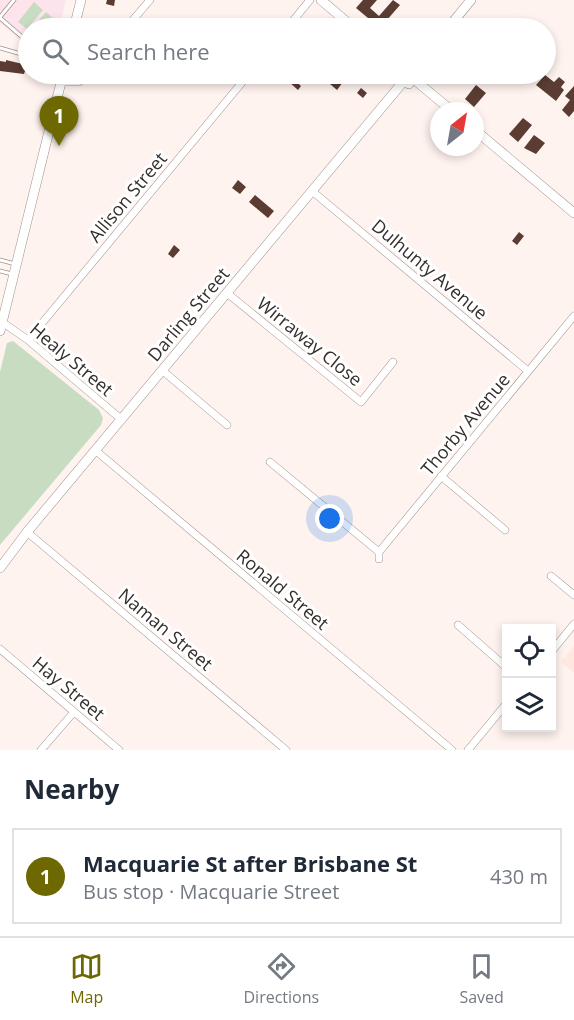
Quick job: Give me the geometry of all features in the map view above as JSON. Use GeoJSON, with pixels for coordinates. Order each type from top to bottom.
{"type":"FeatureCollection","features":[{"type":"Feature","properties":{"kind":"street"},"geometry":{"type":"LineString","coordinates":[[76,18],[81,0]]}},
{"type":"Feature","properties":{"kind":"street"},"geometry":{"type":"LineString","coordinates":[[135,18],[150,0]]}},
{"type":"Feature","properties":{"kind":"street"},"geometry":{"type":"LineString","coordinates":[[295,18],[310,0]]}},
{"type":"Feature","properties":{"kind":"street"},"geometry":{"type":"LineString","coordinates":[[321,0],[342,18]]}},
{"type":"Feature","properties":{"kind":"street"},"geometry":{"type":"LineString","coordinates":[[456,18],[471,0]]}},
{"type":"Feature","properties":{"kind":"street"},"geometry":{"type":"LineString","coordinates":[[1,326],[59,84]]}},
{"type":"Feature","properties":{"kind":"street","name":"Allison Street"},"geometry":{"type":"LineString","coordinates":[[28,340],[241,84]]}},
{"type":"Feature","properties":{"kind":"street","name":"Darling Street"},"geometry":{"type":"LineString","coordinates":[[0,568],[27,532],[312,191],[397,84]]}},
{"type":"Feature","properties":{"kind":"street"},"geometry":{"type":"LineString","coordinates":[[424,84],[443,102]]}},
{"type":"Feature","properties":{"kind":"street"},"geometry":{"type":"LineString","coordinates":[[484,138],[574,213]]}},
{"type":"Feature","properties":{"kind":"street","name":"Dulhunty Avenue"},"geometry":{"type":"LineString","coordinates":[[312,191],[528,371]]}},
{"type":"Feature","properties":{"kind":"street","name":"Wirraway Close"},"geometry":{"type":"LineString","coordinates":[[227,293],[361,402],[393,362]]}},
{"type":"Feature","properties":{"kind":"street","name":"Thorby Avenue"},"geometry":{"type":"LineString","coordinates":[[270,462],[379,555],[441,476],[574,316]]}},
{"type":"Feature","properties":{"kind":"street","name":"Healy Street"},"geometry":{"type":"LineString","coordinates":[[1,326],[28,340],[122,420]]}},
{"type":"Feature","properties":{"kind":"street"},"geometry":{"type":"LineString","coordinates":[[163,371],[227,425]]}},
{"type":"Feature","properties":{"kind":"street","name":"Ronald Street"},"geometry":{"type":"LineString","coordinates":[[95,450],[452,750]]}},
{"type":"Feature","properties":{"kind":"street"},"geometry":{"type":"LineString","coordinates":[[441,476],[505,530]]}},
{"type":"Feature","properties":{"kind":"street","name":"Naman Street"},"geometry":{"type":"LineString","coordinates":[[27,532],[286,750]]}},
{"type":"Feature","properties":{"kind":"street"},"geometry":{"type":"LineString","coordinates":[[551,576],[574,595]]}},
{"type":"Feature","properties":{"kind":"street"},"geometry":{"type":"LineString","coordinates":[[556,646],[574,624]]}},
{"type":"Feature","properties":{"kind":"street"},"geometry":{"type":"LineString","coordinates":[[458,625],[502,663]]}},
{"type":"Feature","properties":{"kind":"street","name":"Hay Street"},"geometry":{"type":"LineString","coordinates":[[0,650],[119,750]]}},
{"type":"Feature","properties":{"kind":"street"},"geometry":{"type":"LineString","coordinates":[[468,750],[502,710]]}},
{"type":"Feature","properties":{"kind":"street"},"geometry":{"type":"LineString","coordinates":[[41,750],[74,712]]}},
{"type":"Feature","properties":{"kind":"lane"},"geometry":{"type":"LineString","coordinates":[[14,0],[0,17],[18,33]]}},
{"type":"Feature","properties":{"kind":"lane"},"geometry":{"type":"LineString","coordinates":[[0,48],[18,53]]}},
{"type":"Feature","properties":{"kind":"lane"},"geometry":{"type":"LineString","coordinates":[[0,260],[16,265]]}},
{"type":"Feature","properties":{"kind":"lane"},"geometry":{"type":"LineString","coordinates":[[0,271],[13,275]]}},
{"type":"Feature","properties":{"kind":"shaded area"},"geometry":{"type":"Polygon","coordinates":[[[0,0],[66,0],[62,18],[18,18],[18,38],[0,23],[0,0]]]}},
{"type":"Feature","properties":{"kind":"shaded area"},"geometry":{"type":"Polygon","coordinates":[[[574,646],[574,673],[561,662],[574,646]]]}},
{"type":"Feature","properties":{"kind":"green space"},"geometry":{"type":"Polygon","coordinates":[[[34,2],[43,10],[36,18],[21,18],[34,2]]]}},
{"type":"Feature","properties":{"kind":"green space"},"geometry":{"type":"Polygon","coordinates":[[[46,12],[53,18],[41,18],[46,12]]]}},
{"type":"Feature","properties":{"kind":"green space"},"geometry":{"type":"Polygon","coordinates":[[[13,341],[99,410],[103,418],[101,425],[0,545],[0,372],[7,343],[13,341]]]}},
{"type":"Feature","properties":{"kind":"building"},"geometry":{"type":"Polygon","coordinates":[[[107,0],[115,0],[114,6],[106,4],[107,0]]]}},
{"type":"Feature","properties":{"kind":"building"},"geometry":{"type":"Polygon","coordinates":[[[363,0],[377,0],[370,8],[379,16],[393,0],[400,5],[389,18],[368,18],[356,8],[363,0]]]}},
{"type":"Feature","properties":{"kind":"building"},"geometry":{"type":"Polygon","coordinates":[[[6,60],[18,63],[18,73],[0,71],[0,61],[6,62],[6,60]]]}},
{"type":"Feature","properties":{"kind":"building"},"geometry":{"type":"Polygon","coordinates":[[[559,77],[565,82],[561,87],[564,90],[556,101],[536,85],[556,84],[559,77]]]}},
{"type":"Feature","properties":{"kind":"building"},"geometry":{"type":"Polygon","coordinates":[[[291,84],[301,86],[298,90],[291,84]]]}},
{"type":"Feature","properties":{"kind":"building"},"geometry":{"type":"Polygon","coordinates":[[[330,84],[342,84],[337,90],[330,84]]]}},
{"type":"Feature","properties":{"kind":"building"},"geometry":{"type":"Polygon","coordinates":[[[476,85],[486,93],[478,102],[468,102],[465,99],[476,85]]]}},
{"type":"Feature","properties":{"kind":"building"},"geometry":{"type":"Polygon","coordinates":[[[574,86],[574,111],[569,117],[562,110],[570,100],[565,96],[574,86]]]}},
{"type":"Feature","properties":{"kind":"building"},"geometry":{"type":"Polygon","coordinates":[[[361,88],[367,93],[363,98],[357,93],[361,88]]]}},
{"type":"Feature","properties":{"kind":"building"},"geometry":{"type":"Polygon","coordinates":[[[523,118],[532,125],[518,142],[509,134],[523,118]]]}},
{"type":"Feature","properties":{"kind":"building"},"geometry":{"type":"Polygon","coordinates":[[[534,135],[545,143],[536,154],[524,148],[534,135]]]}},
{"type":"Feature","properties":{"kind":"building"},"geometry":{"type":"Polygon","coordinates":[[[238,180],[246,187],[240,194],[232,188],[238,180]]]}},
{"type":"Feature","properties":{"kind":"building"},"geometry":{"type":"Polygon","coordinates":[[[255,195],[274,211],[268,218],[249,202],[255,195]]]}},
{"type":"Feature","properties":{"kind":"building"},"geometry":{"type":"Polygon","coordinates":[[[519,232],[524,236],[517,245],[512,241],[519,232]]]}},
{"type":"Feature","properties":{"kind":"building"},"geometry":{"type":"Polygon","coordinates":[[[174,245],[180,250],[173,258],[168,254],[174,245]]]}},
{"type":"Feature","properties":{"kind":"place","name":"Macquarie St after Brisbane St"},"geometry":{"type":"Point","coordinates":[59,146]}}]}
